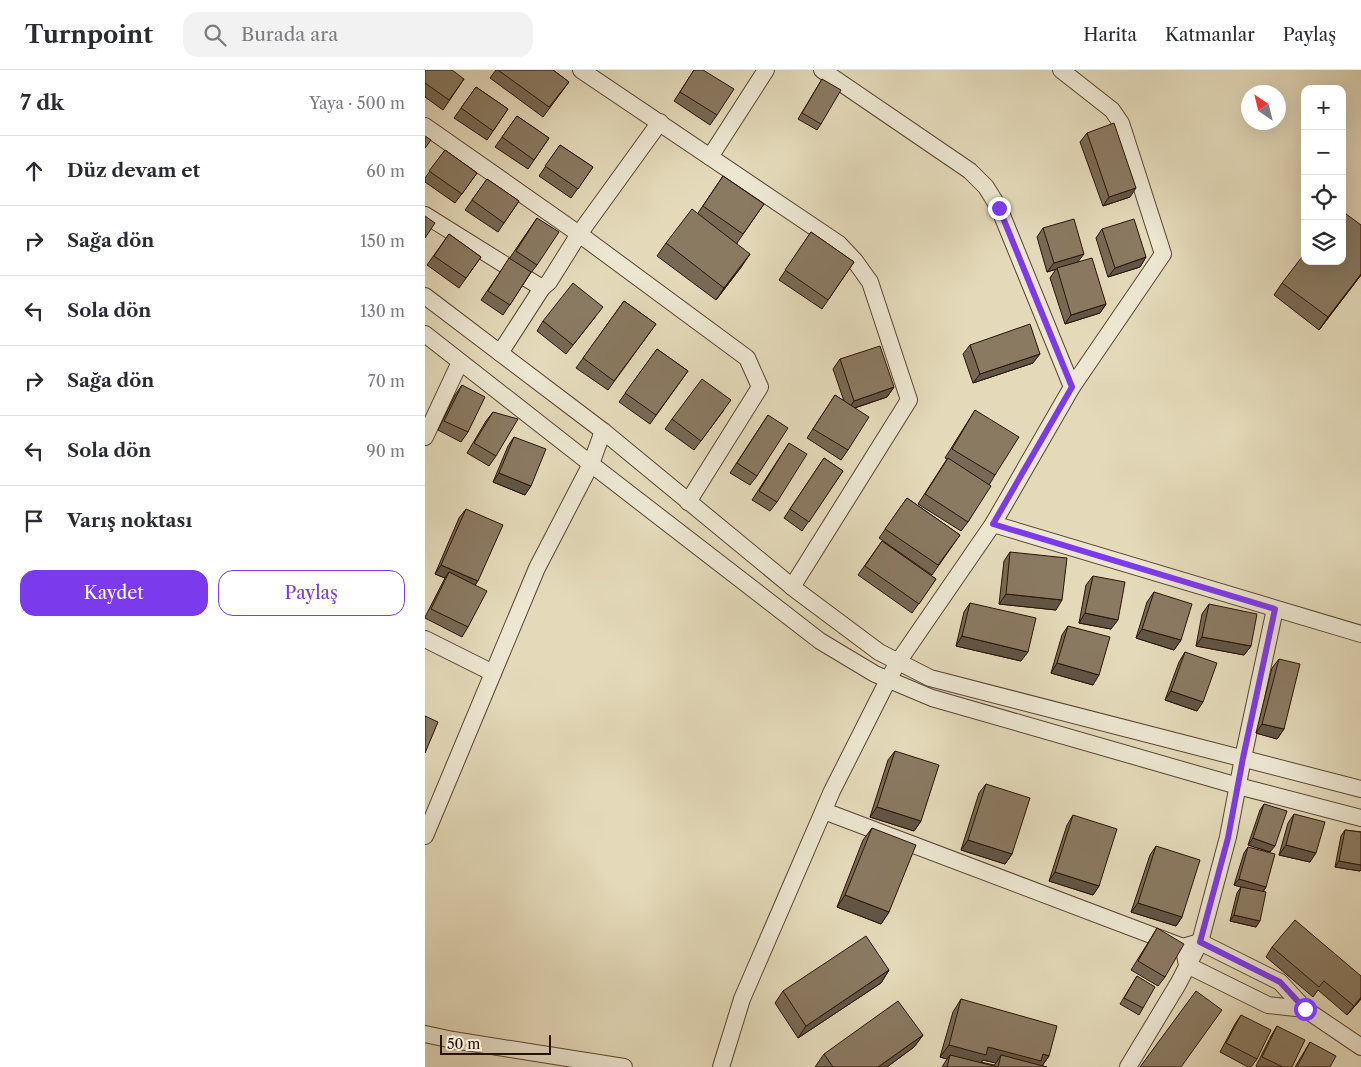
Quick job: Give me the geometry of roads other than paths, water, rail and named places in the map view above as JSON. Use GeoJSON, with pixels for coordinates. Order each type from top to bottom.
{"type":"FeatureCollection","features":[{"type":"Feature","properties":{"kind":"street"},"geometry":{"type":"LineString","coordinates":[[581,70],[839,244],[871,282],[909,400],[792,587]]}},
{"type":"Feature","properties":{"kind":"street"},"geometry":{"type":"LineString","coordinates":[[710,157],[766,70]]}},
{"type":"Feature","properties":{"kind":"street"},"geometry":{"type":"LineString","coordinates":[[822,70],[969,171],[986,188],[999,208],[1072,387]]}},
{"type":"Feature","properties":{"kind":"street"},"geometry":{"type":"LineString","coordinates":[[721,1067],[742,999],[824,811],[888,680],[898,662],[993,524],[1072,387],[1163,254],[1121,123],[1112,110],[1061,70]]}},
{"type":"Feature","properties":{"kind":"street"},"geometry":{"type":"LineString","coordinates":[[500,353],[542,288],[549,282],[579,234],[660,122]]}},
{"type":"Feature","properties":{"kind":"street"},"geometry":{"type":"LineString","coordinates":[[425,126],[579,234],[747,358],[760,387],[688,502]]}},
{"type":"Feature","properties":{"kind":"street"},"geometry":{"type":"LineString","coordinates":[[425,215],[542,288]]}},
{"type":"Feature","properties":{"kind":"street"},"geometry":{"type":"LineString","coordinates":[[425,296],[603,431],[792,587],[879,652],[930,678],[1361,789]]}},
{"type":"Feature","properties":{"kind":"street"},"geometry":{"type":"LineString","coordinates":[[425,334],[820,641],[875,674],[932,698],[1238,786],[1361,818]]}},
{"type":"Feature","properties":{"kind":"street"},"geometry":{"type":"LineString","coordinates":[[425,437],[460,362]]}},
{"type":"Feature","properties":{"kind":"street"},"geometry":{"type":"LineString","coordinates":[[425,836],[537,568],[591,464],[603,431]]}},
{"type":"Feature","properties":{"kind":"street"},"geometry":{"type":"LineString","coordinates":[[993,524],[1361,634]]}},
{"type":"Feature","properties":{"kind":"street"},"geometry":{"type":"LineString","coordinates":[[1128,1067],[1178,984],[1200,942],[1228,838],[1275,609]]}},
{"type":"Feature","properties":{"kind":"street"},"geometry":{"type":"LineString","coordinates":[[425,638],[493,673]]}},
{"type":"Feature","properties":{"kind":"street"},"geometry":{"type":"LineString","coordinates":[[824,811],[1183,946],[1200,942],[1280,982],[1305,1009],[1361,1047]]}},
{"type":"Feature","properties":{"kind":"street"},"geometry":{"type":"LineString","coordinates":[[1183,946],[1187,965]]}},
{"type":"Feature","properties":{"kind":"street"},"geometry":{"type":"LineString","coordinates":[[1187,965],[1268,1005],[1305,1009]]}},
{"type":"Feature","properties":{"kind":"street"},"geometry":{"type":"LineString","coordinates":[[425,1034],[624,1067]]}}]}
